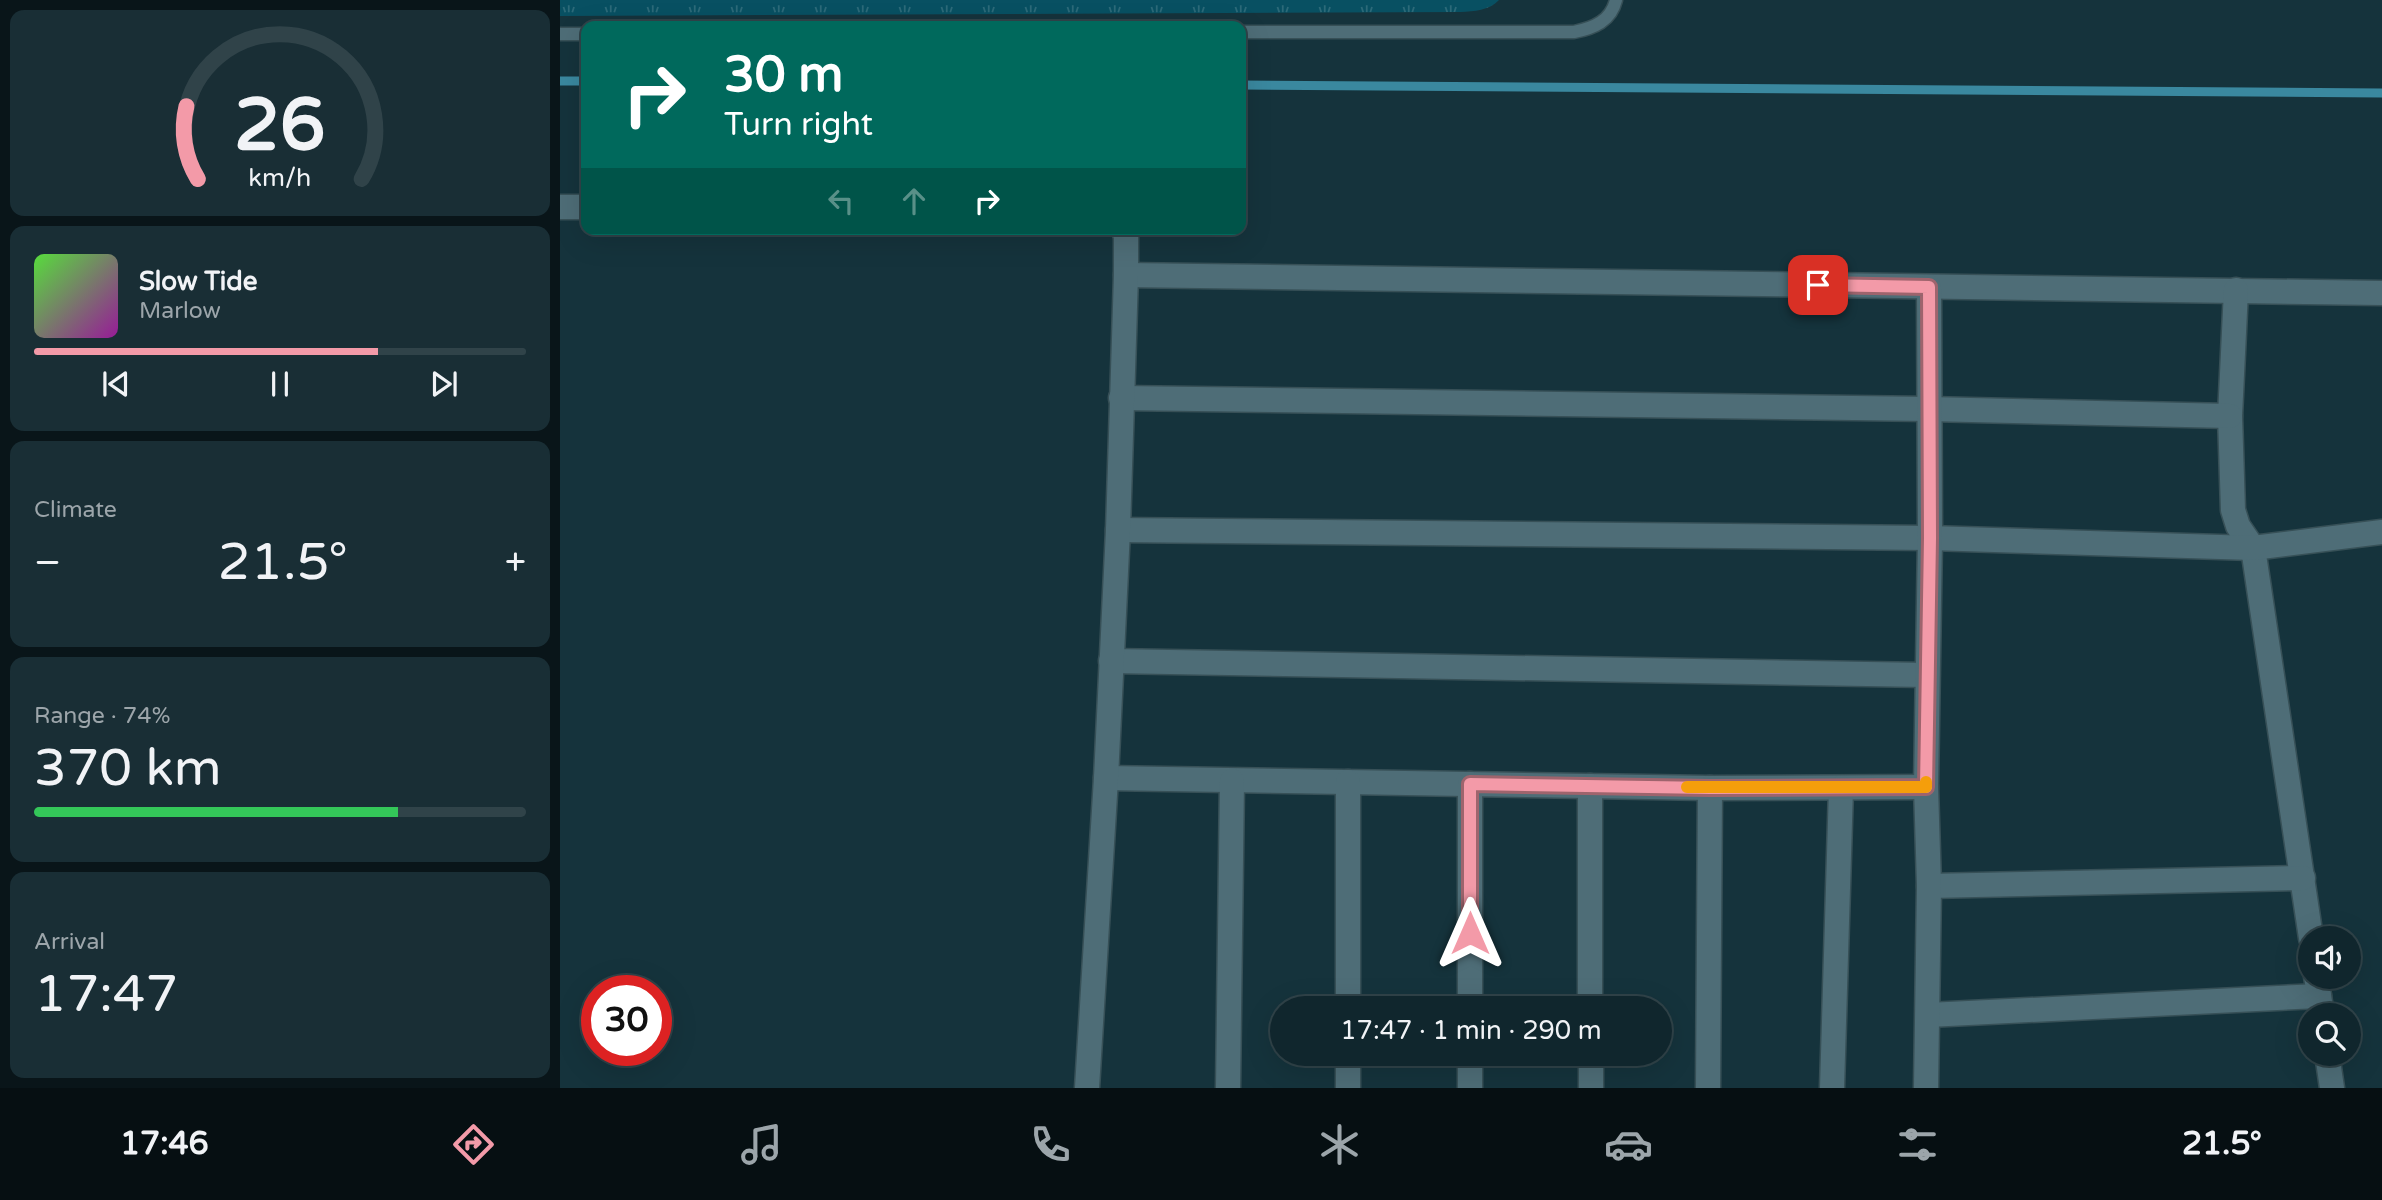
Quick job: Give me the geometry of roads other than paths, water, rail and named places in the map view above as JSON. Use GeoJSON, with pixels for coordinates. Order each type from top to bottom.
{"type":"FeatureCollection","features":[{"type":"Feature","properties":{"kind":"street"},"geometry":{"type":"LineString","coordinates":[[560,207],[581,207]]}},
{"type":"Feature","properties":{"kind":"street"},"geometry":{"type":"LineString","coordinates":[[1087,1088],[1118,530],[1126,235]]}},
{"type":"Feature","properties":{"kind":"street"},"geometry":{"type":"LineString","coordinates":[[1126,275],[2382,293]]}},
{"type":"Feature","properties":{"kind":"street"},"geometry":{"type":"LineString","coordinates":[[1926,1088],[1929,887],[1926,675],[1930,538],[1929,287]]}},
{"type":"Feature","properties":{"kind":"street"},"geometry":{"type":"LineString","coordinates":[[2236,290],[2230,416],[2235,518],[2253,548],[2309,926]]}},
{"type":"Feature","properties":{"kind":"street"},"geometry":{"type":"LineString","coordinates":[[1121,398],[2230,416]]}},
{"type":"Feature","properties":{"kind":"street"},"geometry":{"type":"LineString","coordinates":[[1118,530],[1930,538],[2253,548],[2382,532]]}},
{"type":"Feature","properties":{"kind":"street"},"geometry":{"type":"LineString","coordinates":[[1111,661],[1926,675]]}},
{"type":"Feature","properties":{"kind":"street"},"geometry":{"type":"LineString","coordinates":[[1106,778],[1710,788],[1926,787]]}},
{"type":"Feature","properties":{"kind":"street"},"geometry":{"type":"LineString","coordinates":[[1228,1088],[1231,781]]}},
{"type":"Feature","properties":{"kind":"street"},"geometry":{"type":"LineString","coordinates":[[1348,782],[1348,996]]}},
{"type":"Feature","properties":{"kind":"street"},"geometry":{"type":"LineString","coordinates":[[1470,784],[1470,996]]}},
{"type":"Feature","properties":{"kind":"street"},"geometry":{"type":"LineString","coordinates":[[1590,786],[1590,996]]}},
{"type":"Feature","properties":{"kind":"street"},"geometry":{"type":"LineString","coordinates":[[1708,1088],[1710,788]]}},
{"type":"Feature","properties":{"kind":"street"},"geometry":{"type":"LineString","coordinates":[[1832,1088],[1841,788]]}},
{"type":"Feature","properties":{"kind":"street"},"geometry":{"type":"LineString","coordinates":[[1929,887],[2303,878]]}},
{"type":"Feature","properties":{"kind":"street"},"geometry":{"type":"LineString","coordinates":[[1928,1016],[2319,996]]}},
{"type":"Feature","properties":{"kind":"street"},"geometry":{"type":"LineString","coordinates":[[1348,1066],[1348,1088]]}},
{"type":"Feature","properties":{"kind":"street"},"geometry":{"type":"LineString","coordinates":[[1470,1066],[1470,1088]]}},
{"type":"Feature","properties":{"kind":"street"},"geometry":{"type":"LineString","coordinates":[[1591,1066],[1591,1088]]}},
{"type":"Feature","properties":{"kind":"street"},"geometry":{"type":"LineString","coordinates":[[2329,1066],[2332,1088]]}},
{"type":"Feature","properties":{"kind":"lane"},"geometry":{"type":"LineString","coordinates":[[1246,32],[1574,32],[1601,23],[1610,16],[1616,0]]}},
{"type":"Feature","properties":{"kind":"lane"},"geometry":{"type":"LineString","coordinates":[[560,34],[581,34]]}},
{"type":"Feature","properties":{"kind":"waterway"},"geometry":{"type":"LineString","coordinates":[[560,81],[581,81]]}},
{"type":"Feature","properties":{"kind":"waterway"},"geometry":{"type":"LineString","coordinates":[[1246,85],[2382,93]]}}]}
